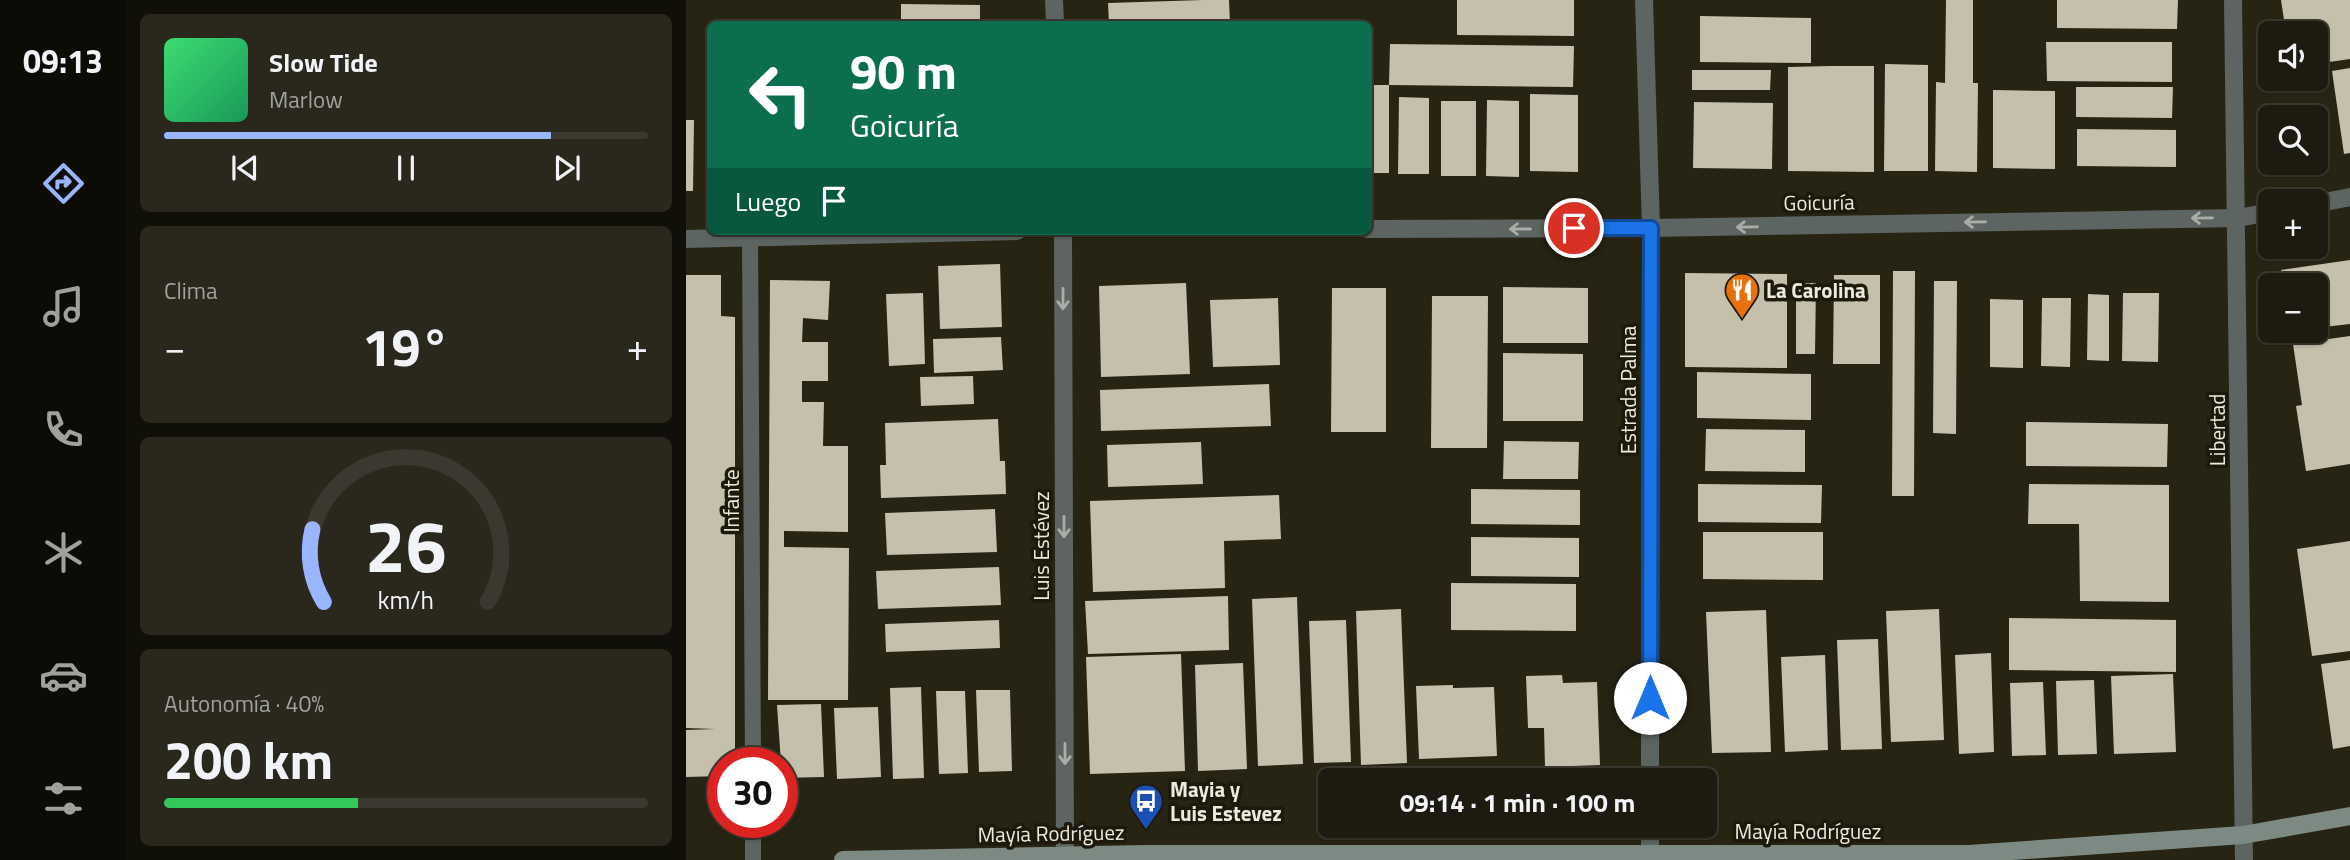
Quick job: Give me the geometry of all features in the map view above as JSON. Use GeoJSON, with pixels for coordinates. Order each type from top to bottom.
{"type":"FeatureCollection","features":[{"type":"Feature","properties":{"kind":"main road","name":"Mayía Rodríguez"},"geometry":{"type":"LineString","coordinates":[[843,860],[1065,857],[1969,857],[2243,835],[2350,816]]}},
{"type":"Feature","properties":{"kind":"street"},"geometry":{"type":"LineString","coordinates":[[1054,0],[1055,21]]}},
{"type":"Feature","properties":{"kind":"street","name":"Estrada Palma"},"geometry":{"type":"LineString","coordinates":[[1644,0],[1651,228],[1650,768]]}},
{"type":"Feature","properties":{"kind":"street","name":"Libertad"},"geometry":{"type":"LineString","coordinates":[[2233,0],[2238,218],[2244,860]]}},
{"type":"Feature","properties":{"kind":"street"},"geometry":{"type":"LineString","coordinates":[[2328,201],[2350,197]]}},
{"type":"Feature","properties":{"kind":"street","name":"Goicuría"},"geometry":{"type":"LineString","coordinates":[[1372,229],[1651,228],[2238,218],[2258,214]]}},
{"type":"Feature","properties":{"kind":"street"},"geometry":{"type":"LineString","coordinates":[[686,239],[864,235]]}},
{"type":"Feature","properties":{"kind":"street","name":"Luis Estévez"},"geometry":{"type":"LineString","coordinates":[[1063,235],[1065,857]]}},
{"type":"Feature","properties":{"kind":"street"},"geometry":{"type":"LineString","coordinates":[[1650,838],[1650,857]]}},
{"type":"Feature","properties":{"kind":"lane","name":"Infante"},"geometry":{"type":"LineString","coordinates":[[750,238],[753,747]]}},
{"type":"Feature","properties":{"kind":"lane"},"geometry":{"type":"LineString","coordinates":[[753,838],[753,860]]}},
{"type":"Feature","properties":{"kind":"building"},"geometry":{"type":"Polygon","coordinates":[[[1229,0],[1230,21],[1109,21],[1108,3],[1229,0]]]}},
{"type":"Feature","properties":{"kind":"building"},"geometry":{"type":"Polygon","coordinates":[[[1457,0],[1574,0],[1574,36],[1457,35],[1457,0]]]}},
{"type":"Feature","properties":{"kind":"building"},"geometry":{"type":"Polygon","coordinates":[[[1946,0],[1973,0],[1973,83],[1978,83],[1977,172],[1935,171],[1936,82],[1945,83],[1946,0]]]}},
{"type":"Feature","properties":{"kind":"building"},"geometry":{"type":"Polygon","coordinates":[[[2057,0],[2178,0],[2177,29],[2057,28],[2057,0]]]}},
{"type":"Feature","properties":{"kind":"building"},"geometry":{"type":"Polygon","coordinates":[[[2281,0],[2350,0],[2350,59],[2328,62],[2328,21],[2284,21],[2281,0]]]}},
{"type":"Feature","properties":{"kind":"building"},"geometry":{"type":"Polygon","coordinates":[[[901,4],[980,5],[980,21],[901,21],[901,4]]]}},
{"type":"Feature","properties":{"kind":"building"},"geometry":{"type":"Polygon","coordinates":[[[1700,16],[1811,18],[1811,63],[1700,62],[1700,16]]]}},
{"type":"Feature","properties":{"kind":"building"},"geometry":{"type":"Polygon","coordinates":[[[2046,42],[2172,42],[2172,82],[2047,81],[2046,42]]]}},
{"type":"Feature","properties":{"kind":"building"},"geometry":{"type":"Polygon","coordinates":[[[1390,44],[1574,46],[1573,87],[1389,85],[1390,44]]]}},
{"type":"Feature","properties":{"kind":"building"},"geometry":{"type":"Polygon","coordinates":[[[1885,64],[1928,65],[1928,171],[1884,171],[1885,64]]]}},
{"type":"Feature","properties":{"kind":"building"},"geometry":{"type":"Polygon","coordinates":[[[1874,66],[1874,172],[1788,171],[1788,67],[1874,66]]]}},
{"type":"Feature","properties":{"kind":"building"},"geometry":{"type":"Polygon","coordinates":[[[2350,68],[2350,153],[2344,154],[2332,71],[2350,68]]]}},
{"type":"Feature","properties":{"kind":"building"},"geometry":{"type":"Polygon","coordinates":[[[1692,70],[1771,70],[1770,90],[1692,90],[1692,70]]]}},
{"type":"Feature","properties":{"kind":"building"},"geometry":{"type":"Polygon","coordinates":[[[1372,85],[1389,85],[1389,173],[1372,173],[1372,85]]]}},
{"type":"Feature","properties":{"kind":"building"},"geometry":{"type":"Polygon","coordinates":[[[2076,87],[2173,87],[2172,118],[2076,117],[2076,87]]]}},
{"type":"Feature","properties":{"kind":"building"},"geometry":{"type":"Polygon","coordinates":[[[1993,90],[2055,91],[2055,169],[1993,168],[1993,90]]]}},
{"type":"Feature","properties":{"kind":"building"},"geometry":{"type":"Polygon","coordinates":[[[1530,94],[1578,95],[1578,172],[1530,171],[1530,94]]]}},
{"type":"Feature","properties":{"kind":"building"},"geometry":{"type":"Polygon","coordinates":[[[1399,97],[1429,98],[1429,174],[1398,174],[1399,97]]]}},
{"type":"Feature","properties":{"kind":"building"},"geometry":{"type":"Polygon","coordinates":[[[1487,100],[1519,101],[1519,177],[1486,176],[1487,100]]]}},
{"type":"Feature","properties":{"kind":"building"},"geometry":{"type":"Polygon","coordinates":[[[1441,101],[1476,101],[1476,176],[1441,176],[1441,101]]]}},
{"type":"Feature","properties":{"kind":"building"},"geometry":{"type":"Polygon","coordinates":[[[1694,102],[1773,103],[1772,169],[1693,168],[1694,102]]]}},
{"type":"Feature","properties":{"kind":"building"},"geometry":{"type":"Polygon","coordinates":[[[686,120],[694,120],[693,191],[686,191],[686,120]]]}},
{"type":"Feature","properties":{"kind":"building"},"geometry":{"type":"Polygon","coordinates":[[[2077,129],[2176,130],[2176,167],[2077,166],[2077,129]]]}},
{"type":"Feature","properties":{"kind":"building"},"geometry":{"type":"Polygon","coordinates":[[[2350,260],[2350,324],[2328,327],[2328,273],[2281,273],[2281,270],[2350,260]]]}},
{"type":"Feature","properties":{"kind":"building"},"geometry":{"type":"Polygon","coordinates":[[[1000,264],[1002,327],[940,329],[938,266],[1000,264]]]}},
{"type":"Feature","properties":{"kind":"building"},"geometry":{"type":"Polygon","coordinates":[[[1893,271],[1915,271],[1914,496],[1892,496],[1893,271]]]}},
{"type":"Feature","properties":{"kind":"building"},"geometry":{"type":"Polygon","coordinates":[[[1685,273],[1787,274],[1787,368],[1685,367],[1685,273]]]}},
{"type":"Feature","properties":{"kind":"building"},"geometry":{"type":"Polygon","coordinates":[[[686,275],[721,275],[721,316],[735,317],[735,747],[707,747],[707,776],[686,777],[686,730],[715,729],[686,728],[686,275]]]}},
{"type":"Feature","properties":{"kind":"building"},"geometry":{"type":"Polygon","coordinates":[[[1834,275],[1880,275],[1880,364],[1833,364],[1834,275]]]}},
{"type":"Feature","properties":{"kind":"building"},"geometry":{"type":"Polygon","coordinates":[[[770,280],[830,281],[828,320],[803,318],[802,342],[828,342],[828,381],[802,381],[802,402],[824,402],[823,446],[848,446],[848,532],[784,531],[784,547],[849,548],[848,700],[768,700],[770,280]]]}},
{"type":"Feature","properties":{"kind":"building"},"geometry":{"type":"Polygon","coordinates":[[[1934,281],[1957,281],[1956,434],[1933,433],[1934,281]]]}},
{"type":"Feature","properties":{"kind":"building"},"geometry":{"type":"Polygon","coordinates":[[[1186,283],[1190,374],[1101,377],[1099,286],[1186,283]]]}},
{"type":"Feature","properties":{"kind":"building"},"geometry":{"type":"Polygon","coordinates":[[[1796,283],[1816,283],[1815,354],[1796,354],[1796,283]]]}},
{"type":"Feature","properties":{"kind":"building"},"geometry":{"type":"Polygon","coordinates":[[[1503,287],[1588,288],[1588,343],[1503,343],[1503,287]]]}},
{"type":"Feature","properties":{"kind":"building"},"geometry":{"type":"Polygon","coordinates":[[[1332,288],[1386,288],[1386,432],[1331,432],[1332,288]]]}},
{"type":"Feature","properties":{"kind":"building"},"geometry":{"type":"Polygon","coordinates":[[[923,293],[925,364],[889,366],[886,294],[923,293]]]}},
{"type":"Feature","properties":{"kind":"building"},"geometry":{"type":"Polygon","coordinates":[[[2123,293],[2159,293],[2158,362],[2122,361],[2123,293]]]}},
{"type":"Feature","properties":{"kind":"building"},"geometry":{"type":"Polygon","coordinates":[[[2088,294],[2109,295],[2109,361],[2087,360],[2088,294]]]}},
{"type":"Feature","properties":{"kind":"building"},"geometry":{"type":"Polygon","coordinates":[[[1432,296],[1488,296],[1487,448],[1431,448],[1432,296]]]}},
{"type":"Feature","properties":{"kind":"building"},"geometry":{"type":"Polygon","coordinates":[[[1278,298],[1280,365],[1213,367],[1210,300],[1278,298]]]}},
{"type":"Feature","properties":{"kind":"building"},"geometry":{"type":"Polygon","coordinates":[[[2042,298],[2071,298],[2070,367],[2041,366],[2042,298]]]}},
{"type":"Feature","properties":{"kind":"building"},"geometry":{"type":"Polygon","coordinates":[[[1990,299],[2023,300],[2023,368],[1990,367],[1990,299]]]}},
{"type":"Feature","properties":{"kind":"building"},"geometry":{"type":"Polygon","coordinates":[[[2350,336],[2350,464],[2306,471],[2296,406],[2302,405],[2293,344],[2328,343],[2328,339],[2350,336]]]}},
{"type":"Feature","properties":{"kind":"building"},"geometry":{"type":"Polygon","coordinates":[[[1001,337],[1003,370],[934,373],[933,339],[1001,337]]]}},
{"type":"Feature","properties":{"kind":"building"},"geometry":{"type":"Polygon","coordinates":[[[1503,353],[1583,354],[1583,421],[1503,421],[1503,353]]]}},
{"type":"Feature","properties":{"kind":"building"},"geometry":{"type":"Polygon","coordinates":[[[1697,372],[1811,374],[1811,420],[1697,418],[1697,372]]]}},
{"type":"Feature","properties":{"kind":"building"},"geometry":{"type":"Polygon","coordinates":[[[973,376],[974,404],[921,406],[920,377],[973,376]]]}},
{"type":"Feature","properties":{"kind":"building"},"geometry":{"type":"Polygon","coordinates":[[[1269,384],[1271,426],[1101,431],[1100,390],[1269,384]]]}},
{"type":"Feature","properties":{"kind":"building"},"geometry":{"type":"Polygon","coordinates":[[[998,419],[1000,461],[1005,461],[1006,494],[881,498],[880,465],[886,465],[885,423],[998,419]]]}},
{"type":"Feature","properties":{"kind":"building"},"geometry":{"type":"Polygon","coordinates":[[[2026,422],[2168,424],[2167,467],[2026,466],[2026,422]]]}},
{"type":"Feature","properties":{"kind":"building"},"geometry":{"type":"Polygon","coordinates":[[[1706,429],[1805,430],[1805,472],[1705,471],[1706,429]]]}},
{"type":"Feature","properties":{"kind":"building"},"geometry":{"type":"Polygon","coordinates":[[[1504,441],[1579,442],[1578,479],[1503,479],[1504,441]]]}},
{"type":"Feature","properties":{"kind":"building"},"geometry":{"type":"Polygon","coordinates":[[[1201,442],[1203,484],[1108,487],[1107,445],[1201,442]]]}},
{"type":"Feature","properties":{"kind":"building"},"geometry":{"type":"Polygon","coordinates":[[[1698,484],[1822,485],[1821,523],[1698,522],[1698,484]]]}},
{"type":"Feature","properties":{"kind":"building"},"geometry":{"type":"Polygon","coordinates":[[[2029,484],[2169,485],[2169,602],[2080,601],[2079,524],[2028,524],[2029,484]]]}},
{"type":"Feature","properties":{"kind":"building"},"geometry":{"type":"Polygon","coordinates":[[[1471,489],[1580,490],[1580,525],[1471,524],[1471,489]]]}},
{"type":"Feature","properties":{"kind":"building"},"geometry":{"type":"Polygon","coordinates":[[[1279,495],[1281,539],[1224,541],[1225,588],[1093,592],[1090,501],[1279,495]]]}},
{"type":"Feature","properties":{"kind":"building"},"geometry":{"type":"Polygon","coordinates":[[[995,509],[997,552],[887,555],[885,513],[995,509]]]}},
{"type":"Feature","properties":{"kind":"building"},"geometry":{"type":"Polygon","coordinates":[[[1703,532],[1823,532],[1823,580],[1703,579],[1703,532]]]}},
{"type":"Feature","properties":{"kind":"building"},"geometry":{"type":"Polygon","coordinates":[[[1471,537],[1579,538],[1579,577],[1471,576],[1471,537]]]}},
{"type":"Feature","properties":{"kind":"building"},"geometry":{"type":"Polygon","coordinates":[[[2350,541],[2350,651],[2312,656],[2297,549],[2350,541]]]}},
{"type":"Feature","properties":{"kind":"building"},"geometry":{"type":"Polygon","coordinates":[[[999,567],[1001,605],[878,609],[876,571],[999,567]]]}},
{"type":"Feature","properties":{"kind":"building"},"geometry":{"type":"Polygon","coordinates":[[[1451,583],[1576,584],[1576,631],[1451,630],[1451,583]]]}},
{"type":"Feature","properties":{"kind":"building"},"geometry":{"type":"Polygon","coordinates":[[[1228,596],[1229,650],[1088,654],[1085,601],[1228,596]]]}},
{"type":"Feature","properties":{"kind":"building"},"geometry":{"type":"Polygon","coordinates":[[[1297,597],[1303,764],[1258,766],[1252,599],[1297,597]]]}},
{"type":"Feature","properties":{"kind":"building"},"geometry":{"type":"Polygon","coordinates":[[[1401,609],[1407,763],[1361,765],[1356,611],[1401,609]]]}},
{"type":"Feature","properties":{"kind":"building"},"geometry":{"type":"Polygon","coordinates":[[[1939,609],[1944,740],[1891,742],[1886,611],[1939,609]]]}},
{"type":"Feature","properties":{"kind":"building"},"geometry":{"type":"Polygon","coordinates":[[[1766,610],[1771,752],[1712,753],[1706,612],[1766,610]]]}},
{"type":"Feature","properties":{"kind":"building"},"geometry":{"type":"Polygon","coordinates":[[[2009,618],[2176,620],[2176,672],[2009,670],[2009,618]]]}},
{"type":"Feature","properties":{"kind":"building"},"geometry":{"type":"Polygon","coordinates":[[[999,620],[1000,648],[886,652],[885,624],[999,620]]]}},
{"type":"Feature","properties":{"kind":"building"},"geometry":{"type":"Polygon","coordinates":[[[1346,620],[1351,762],[1314,763],[1309,621],[1346,620]]]}},
{"type":"Feature","properties":{"kind":"building"},"geometry":{"type":"Polygon","coordinates":[[[1878,639],[1882,749],[1841,750],[1837,640],[1878,639]]]}},
{"type":"Feature","properties":{"kind":"building"},"geometry":{"type":"Polygon","coordinates":[[[1991,653],[1994,752],[1959,754],[1955,655],[1991,653]]]}},
{"type":"Feature","properties":{"kind":"building"},"geometry":{"type":"Polygon","coordinates":[[[1181,654],[1185,771],[1090,774],[1086,657],[1181,654]]]}},
{"type":"Feature","properties":{"kind":"building"},"geometry":{"type":"Polygon","coordinates":[[[1825,655],[1828,750],[1785,752],[1781,657],[1825,655]]]}},
{"type":"Feature","properties":{"kind":"building"},"geometry":{"type":"Polygon","coordinates":[[[2350,660],[2350,746],[2333,749],[2321,664],[2350,660]]]}},
{"type":"Feature","properties":{"kind":"building"},"geometry":{"type":"Polygon","coordinates":[[[1243,663],[1247,769],[1198,771],[1195,665],[1243,663]]]}},
{"type":"Feature","properties":{"kind":"building"},"geometry":{"type":"Polygon","coordinates":[[[2173,674],[2176,752],[2114,754],[2111,676],[2173,674]]]}},
{"type":"Feature","properties":{"kind":"building"},"geometry":{"type":"Polygon","coordinates":[[[1562,675],[1563,683],[1597,682],[1600,765],[1545,767],[1544,728],[1528,728],[1526,676],[1562,675]]]}},
{"type":"Feature","properties":{"kind":"building"},"geometry":{"type":"Polygon","coordinates":[[[2094,680],[2097,754],[2058,755],[2056,681],[2094,680]]]}},
{"type":"Feature","properties":{"kind":"building"},"geometry":{"type":"Polygon","coordinates":[[[2043,682],[2046,755],[2012,756],[2010,683],[2043,682]]]}},
{"type":"Feature","properties":{"kind":"building"},"geometry":{"type":"Polygon","coordinates":[[[1453,685],[1453,688],[1494,687],[1497,756],[1419,759],[1416,686],[1453,685]]]}},
{"type":"Feature","properties":{"kind":"building"},"geometry":{"type":"Polygon","coordinates":[[[921,687],[924,778],[893,779],[890,688],[921,687]]]}},
{"type":"Feature","properties":{"kind":"building"},"geometry":{"type":"Polygon","coordinates":[[[976,690],[1010,690],[1012,771],[979,772],[976,690]]]}},
{"type":"Feature","properties":{"kind":"building"},"geometry":{"type":"Polygon","coordinates":[[[936,691],[965,691],[968,773],[939,774],[936,691]]]}},
{"type":"Feature","properties":{"kind":"building"},"geometry":{"type":"Polygon","coordinates":[[[821,704],[824,777],[798,778],[798,747],[780,747],[777,705],[821,704]]]}},
{"type":"Feature","properties":{"kind":"building"},"geometry":{"type":"Polygon","coordinates":[[[878,707],[881,777],[837,779],[834,708],[878,707]]]}},
{"type":"Feature","properties":{"kind":"place","name":"La Carolina"},"geometry":{"type":"Point","coordinates":[1742,320]}},
{"type":"Feature","properties":{"kind":"place","name":"Mayia y Luis Estevez"},"geometry":{"type":"Point","coordinates":[1146,831]}},
{"type":"Feature","properties":{"kind":"route"},"geometry":{"type":"LineString","coordinates":[[1574,228],[1651,228],[1650,698]]}}]}
